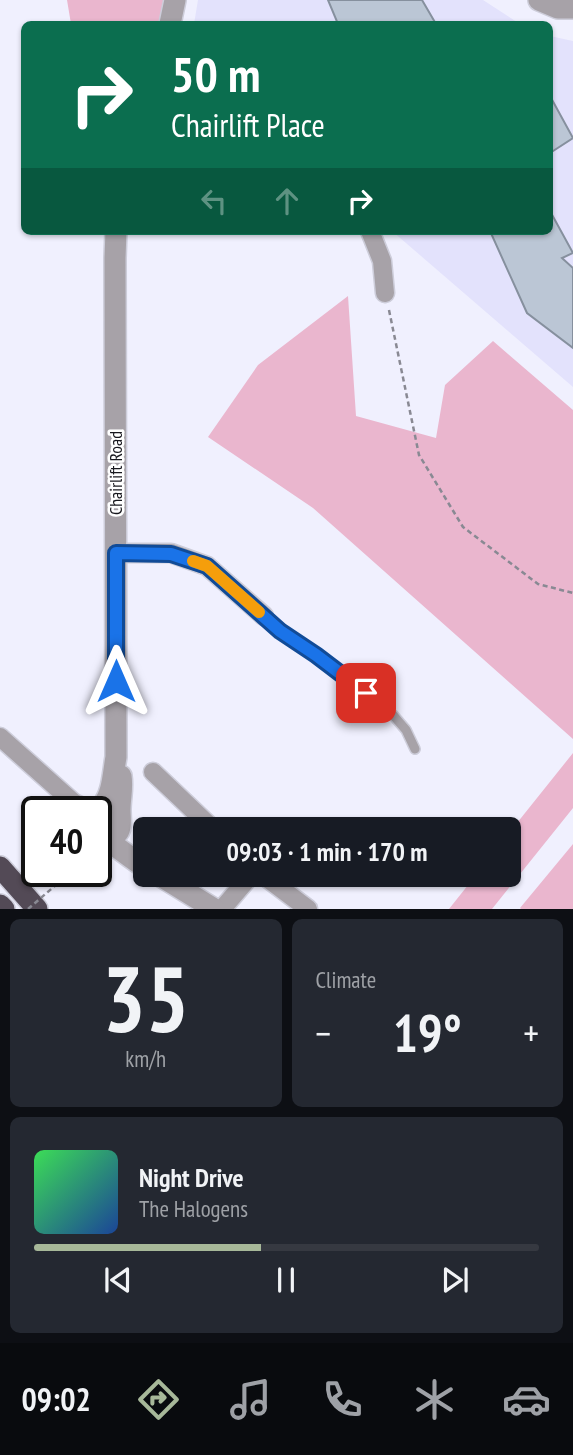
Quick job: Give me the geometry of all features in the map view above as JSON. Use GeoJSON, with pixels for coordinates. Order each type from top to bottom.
{"type":"FeatureCollection","features":[{"type":"Feature","properties":{"kind":"highway"},"geometry":{"type":"LineString","coordinates":[[0,867],[37,909]]}},
{"type":"Feature","properties":{"kind":"highway"},"geometry":{"type":"LineString","coordinates":[[0,905],[4,909]]}},
{"type":"Feature","properties":{"kind":"street"},"geometry":{"type":"LineString","coordinates":[[171,21],[176,0]]}},
{"type":"Feature","properties":{"kind":"street"},"geometry":{"type":"LineString","coordinates":[[539,0],[558,8],[573,8]]}},
{"type":"Feature","properties":{"kind":"street","name":"Chairlift Road"},"geometry":{"type":"LineString","coordinates":[[112,805],[122,786],[116,757],[116,235]]}},
{"type":"Feature","properties":{"kind":"street"},"geometry":{"type":"LineString","coordinates":[[372,235],[382,261],[385,293]]}},
{"type":"Feature","properties":{"kind":"street"},"geometry":{"type":"LineString","coordinates":[[116,553],[171,554],[207,566],[264,616]]}},
{"type":"Feature","properties":{"kind":"street"},"geometry":{"type":"LineString","coordinates":[[0,737],[66,796]]}},
{"type":"Feature","properties":{"kind":"street"},"geometry":{"type":"LineString","coordinates":[[153,772],[200,817]]}},
{"type":"Feature","properties":{"kind":"street"},"geometry":{"type":"LineString","coordinates":[[112,828],[133,850]]}},
{"type":"Feature","properties":{"kind":"street"},"geometry":{"type":"LineString","coordinates":[[112,832],[133,860]]}},
{"type":"Feature","properties":{"kind":"street"},"geometry":{"type":"LineString","coordinates":[[178,887],[214,909]]}},
{"type":"Feature","properties":{"kind":"street"},"geometry":{"type":"LineString","coordinates":[[222,909],[241,887]]}},
{"type":"Feature","properties":{"kind":"street"},"geometry":{"type":"LineString","coordinates":[[279,887],[308,909]]}},
{"type":"Feature","properties":{"kind":"lane"},"geometry":{"type":"LineString","coordinates":[[264,616],[280,631],[336,670],[393,715],[415,748]]}},
{"type":"Feature","properties":{"kind":"path"},"geometry":{"type":"LineString","coordinates":[[385,293],[419,455],[463,527],[538,584],[573,593]]}},
{"type":"Feature","properties":{"kind":"path"},"geometry":{"type":"LineString","coordinates":[[27,909],[53,887]]}},
{"type":"Feature","properties":{"kind":"shaded area"},"geometry":{"type":"Polygon","coordinates":[[[67,0],[169,0],[165,21],[70,21],[67,0]]]}},
{"type":"Feature","properties":{"kind":"shaded area"},"geometry":{"type":"Polygon","coordinates":[[[198,0],[483,0],[515,21],[194,21],[198,0]]]}},
{"type":"Feature","properties":{"kind":"shaded area"},"geometry":{"type":"Polygon","coordinates":[[[553,37],[573,41],[573,387],[397,235],[553,235],[553,37]]]}},
{"type":"Feature","properties":{"kind":"shaded area"},"geometry":{"type":"Polygon","coordinates":[[[348,296],[356,416],[436,438],[445,385],[493,341],[573,410],[573,739],[313,508],[208,437],[258,365],[348,296]]]}},
{"type":"Feature","properties":{"kind":"shaded area"},"geometry":{"type":"Polygon","coordinates":[[[573,753],[573,808],[521,873],[521,818],[573,753]]]}},
{"type":"Feature","properties":{"kind":"shaded area"},"geometry":{"type":"Polygon","coordinates":[[[573,844],[573,909],[521,909],[520,908],[573,844]]]}},
{"type":"Feature","properties":{"kind":"shaded area"},"geometry":{"type":"Polygon","coordinates":[[[466,887],[510,887],[492,909],[449,909],[466,887]]]}},
{"type":"Feature","properties":{"kind":"building"},"geometry":{"type":"Polygon","coordinates":[[[328,0],[422,0],[434,21],[337,21],[328,0]]]}},
{"type":"Feature","properties":{"kind":"building"},"geometry":{"type":"Polygon","coordinates":[[[553,101],[573,138],[553,151],[553,101]]]}},
{"type":"Feature","properties":{"kind":"building"},"geometry":{"type":"Polygon","coordinates":[[[553,216],[573,253],[562,258],[573,268],[573,348],[527,313],[492,235],[553,235],[553,216]]]}},
{"type":"Feature","properties":{"kind":"slow traffic"},"geometry":{"type":"LineString","coordinates":[[193,561],[207,566],[259,612]]}},
{"type":"Feature","properties":{"kind":"route"},"geometry":{"type":"LineString","coordinates":[[116,681],[116,553],[171,554],[207,566],[280,631],[366,693]]}}]}
